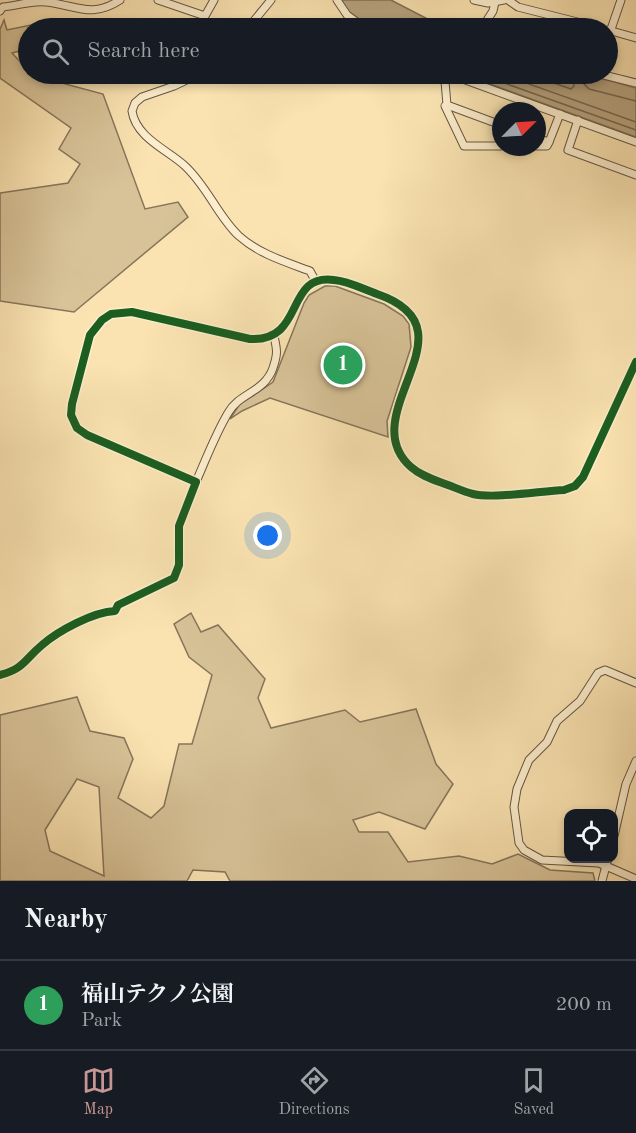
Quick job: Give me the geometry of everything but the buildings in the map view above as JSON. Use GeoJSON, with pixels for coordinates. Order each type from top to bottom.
{"type":"FeatureCollection","features":[{"type":"Feature","properties":{"kind":"street"},"geometry":{"type":"LineString","coordinates":[[0,11],[3,7],[30,1],[84,10],[99,10],[120,0]]}},
{"type":"Feature","properties":{"kind":"street"},"geometry":{"type":"LineString","coordinates":[[158,0],[205,16],[214,0]]}},
{"type":"Feature","properties":{"kind":"street"},"geometry":{"type":"LineString","coordinates":[[256,18],[271,0]]}},
{"type":"Feature","properties":{"kind":"street"},"geometry":{"type":"LineString","coordinates":[[337,0],[343,12],[351,18]]}},
{"type":"Feature","properties":{"kind":"street"},"geometry":{"type":"LineString","coordinates":[[474,0],[488,3],[506,0],[518,7],[561,18]]}},
{"type":"Feature","properties":{"kind":"street"},"geometry":{"type":"LineString","coordinates":[[614,18],[621,0]]}},
{"type":"Feature","properties":{"kind":"street"},"geometry":{"type":"LineString","coordinates":[[488,18],[495,2]]}},
{"type":"Feature","properties":{"kind":"street"},"geometry":{"type":"LineString","coordinates":[[618,35],[636,38]]}},
{"type":"Feature","properties":{"kind":"street"},"geometry":{"type":"LineString","coordinates":[[618,78],[636,83]]}},
{"type":"Feature","properties":{"kind":"street"},"geometry":{"type":"LineString","coordinates":[[178,84],[142,97],[135,103],[132,111],[138,126],[158,147],[185,166],[197,179],[237,235],[256,249],[310,271],[316,282]]}},
{"type":"Feature","properties":{"kind":"street"},"geometry":{"type":"LineString","coordinates":[[445,84],[447,105],[445,106],[464,146],[492,146]]}},
{"type":"Feature","properties":{"kind":"street"},"geometry":{"type":"LineString","coordinates":[[477,84],[636,142]]}},
{"type":"Feature","properties":{"kind":"street"},"geometry":{"type":"LineString","coordinates":[[447,105],[492,121]]}},
{"type":"Feature","properties":{"kind":"street"},"geometry":{"type":"LineString","coordinates":[[546,146],[560,114]]}},
{"type":"Feature","properties":{"kind":"street"},"geometry":{"type":"LineString","coordinates":[[578,120],[568,150],[636,175]]}},
{"type":"Feature","properties":{"kind":"street"},"geometry":{"type":"LineString","coordinates":[[196,482],[87,435],[77,428],[71,415],[72,404],[90,335],[102,320],[111,314],[132,312],[262,340],[274,336],[283,329],[303,290],[316,282],[331,279],[342,281],[392,299],[405,307],[414,318],[418,330],[419,346],[395,415],[396,444],[411,467],[427,477],[474,494],[564,490],[575,486],[583,477],[636,362]]}},
{"type":"Feature","properties":{"kind":"street"},"geometry":{"type":"LineString","coordinates":[[0,675],[18,669],[42,645],[63,630],[104,612],[114,611],[118,605],[174,579],[179,566],[179,526],[196,482],[229,411],[269,378],[278,353],[274,336]]}},
{"type":"Feature","properties":{"kind":"street"},"geometry":{"type":"LineString","coordinates":[[564,861],[533,857],[519,843],[514,807],[522,775],[529,760],[547,742],[557,721],[580,701],[598,673],[605,670],[636,683]]}},
{"type":"Feature","properties":{"kind":"street"},"geometry":{"type":"LineString","coordinates":[[618,819],[626,784],[636,761]]}},
{"type":"Feature","properties":{"kind":"street"},"geometry":{"type":"LineString","coordinates":[[602,881],[607,863]]}},
{"type":"Feature","properties":{"kind":"street"},"geometry":{"type":"LineString","coordinates":[[609,863],[636,879]]}},
{"type":"Feature","properties":{"kind":"shaded area"},"geometry":{"type":"Polygon","coordinates":[[[4,20],[7,30],[18,28],[18,52],[12,53],[18,59],[18,84],[66,84],[103,94],[145,209],[178,202],[188,217],[74,312],[0,301],[0,193],[68,183],[80,164],[59,149],[71,128],[0,78],[0,29],[4,20]]]}},
{"type":"Feature","properties":{"kind":"shaded area"},"geometry":{"type":"Polygon","coordinates":[[[325,286],[335,286],[384,304],[403,316],[409,324],[411,347],[387,421],[388,437],[270,398],[230,419],[239,405],[273,382],[304,303],[309,295],[325,286]]]}},
{"type":"Feature","properties":{"kind":"shaded area"},"geometry":{"type":"Polygon","coordinates":[[[191,613],[201,632],[218,625],[265,679],[258,698],[271,728],[345,710],[360,722],[416,709],[436,764],[453,784],[425,829],[379,812],[353,820],[359,832],[388,832],[408,862],[459,856],[492,864],[518,854],[550,870],[593,873],[595,881],[230,881],[225,872],[193,870],[187,881],[0,881],[0,715],[77,697],[90,731],[124,738],[133,759],[118,798],[151,818],[164,806],[179,744],[192,744],[212,675],[189,657],[174,624],[191,613]],[[77,779],[45,830],[50,851],[104,876],[99,787],[77,779]]]}},
{"type":"Feature","properties":{"kind":"water"},"geometry":{"type":"Polygon","coordinates":[[[340,0],[391,0],[426,18],[354,18],[345,12],[340,0]]]}},
{"type":"Feature","properties":{"kind":"water"},"geometry":{"type":"Polygon","coordinates":[[[618,83],[636,88],[636,137],[546,104],[546,102],[539,102],[490,84],[618,83]]]}},
{"type":"Feature","properties":{"kind":"cycle path"},"geometry":{"type":"LineString","coordinates":[[0,675],[20,666],[42,645],[66,628],[97,615],[115,611],[118,605],[174,578],[179,565],[179,526],[196,482],[87,435],[77,428],[71,415],[90,335],[102,320],[111,314],[132,312],[250,339],[268,337],[280,330],[288,320],[300,296],[318,281],[339,281],[377,294],[406,309],[417,328],[417,350],[395,423],[397,446],[411,467],[419,473],[464,491],[482,495],[564,490],[575,486],[583,477],[636,362]]}},
{"type":"Feature","properties":{"kind":"place","name":"福山テクノ公園"},"geometry":{"type":"Point","coordinates":[343,365]}}]}
